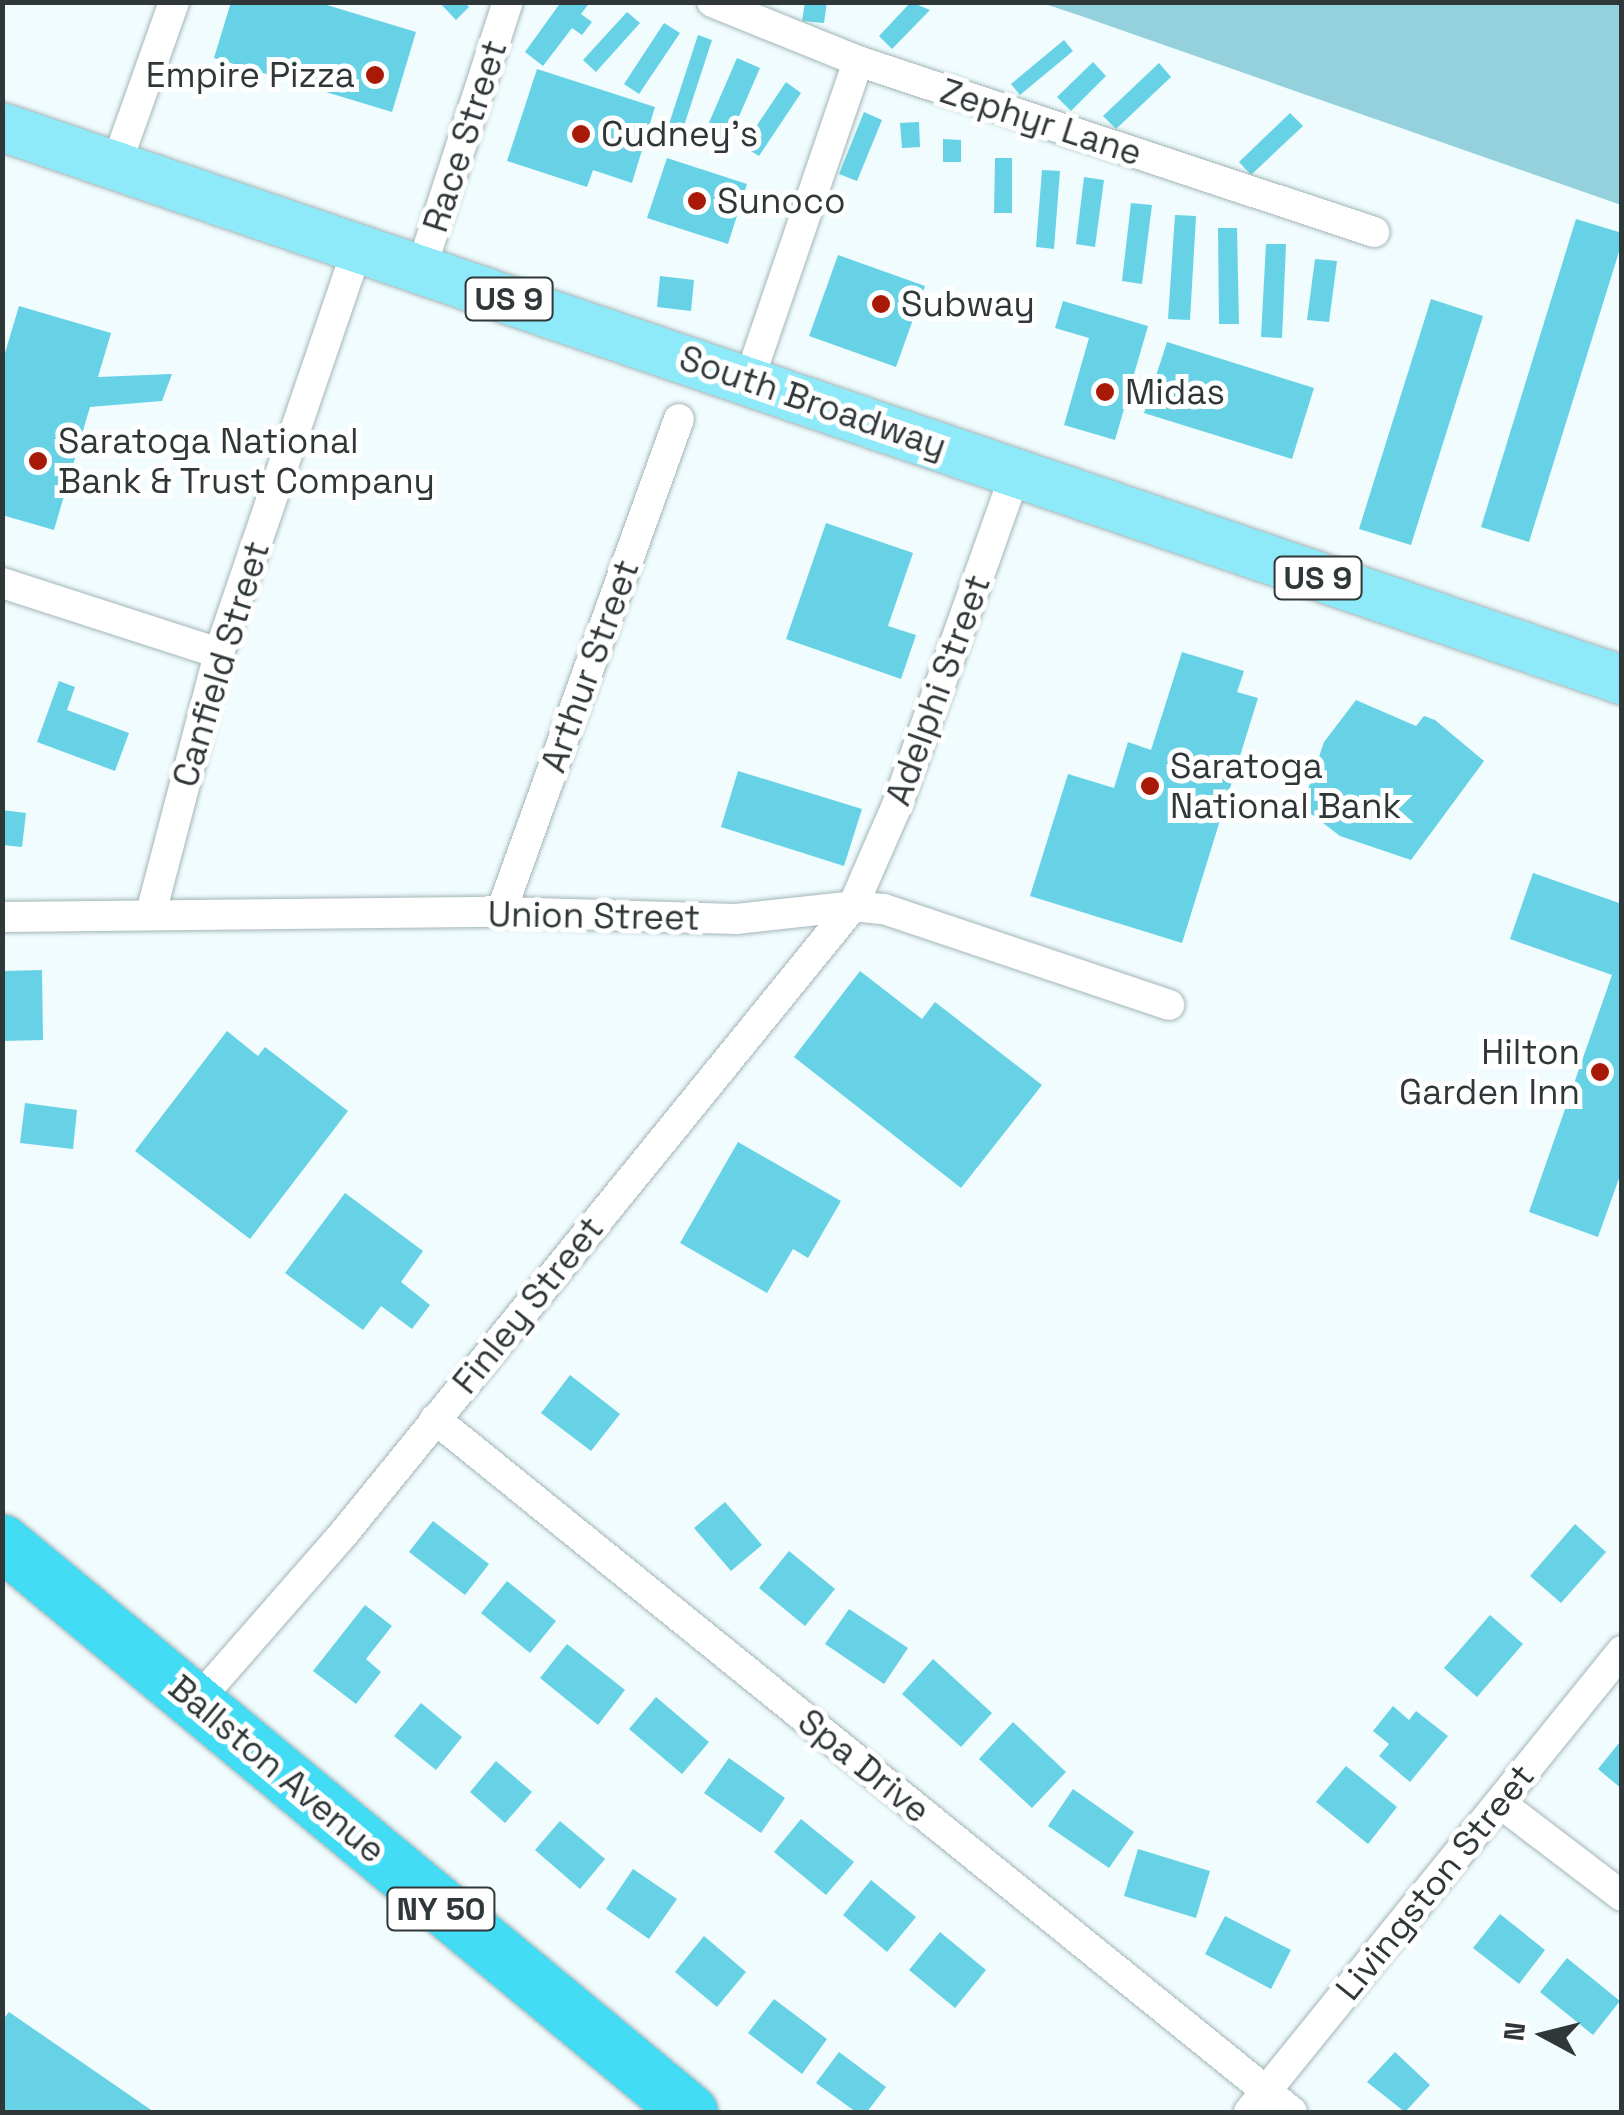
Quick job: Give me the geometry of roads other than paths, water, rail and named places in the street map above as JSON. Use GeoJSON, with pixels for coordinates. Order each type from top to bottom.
{"type":"FeatureCollection","features":[{"type":"Feature","properties":{"kind":"highway","name":"Ballston Avenue"},"geometry":{"type":"LineString","coordinates":[[2,1542],[198,1700],[690,2112]]}},
{"type":"Feature","properties":{"kind":"main road","name":"South Broadway"},"geometry":{"type":"LineString","coordinates":[[2,127],[1622,680]]}},
{"type":"Feature","properties":{"kind":"street"},"geometry":{"type":"LineString","coordinates":[[116,165],[174,2]]}},
{"type":"Feature","properties":{"kind":"street","name":"Race Street"},"geometry":{"type":"LineString","coordinates":[[422,269],[508,2]]}},
{"type":"Feature","properties":{"kind":"street","name":"Zephyr Lane"},"geometry":{"type":"LineString","coordinates":[[712,2],[858,61],[1374,232]]}},
{"type":"Feature","properties":{"kind":"street"},"geometry":{"type":"LineString","coordinates":[[749,380],[858,61]]}},
{"type":"Feature","properties":{"kind":"street","name":"Canfield Street"},"geometry":{"type":"LineString","coordinates":[[151,913],[219,653],[358,247]]}},
{"type":"Feature","properties":{"kind":"street","name":"Arthur Street"},"geometry":{"type":"LineString","coordinates":[[501,912],[679,419]]}},
{"type":"Feature","properties":{"kind":"street","name":"Adelphi Street"},"geometry":{"type":"LineString","coordinates":[[853,906],[898,803],[1016,471]]}},
{"type":"Feature","properties":{"kind":"street"},"geometry":{"type":"LineString","coordinates":[[2,583],[219,653]]}},
{"type":"Feature","properties":{"kind":"street","name":"Union Street"},"geometry":{"type":"LineString","coordinates":[[2,917],[501,912],[736,919],[853,906],[884,909],[1168,1004]]}},
{"type":"Feature","properties":{"kind":"street","name":"Finley Street"},"geometry":{"type":"LineString","coordinates":[[198,1700],[436,1419],[853,906]]}},
{"type":"Feature","properties":{"kind":"street","name":"Spa Drive"},"geometry":{"type":"LineString","coordinates":[[436,1419],[1257,2101],[1292,2112]]}},
{"type":"Feature","properties":{"kind":"street","name":"Livingston Street"},"geometry":{"type":"LineString","coordinates":[[1257,2101],[1622,1651]]}},
{"type":"Feature","properties":{"kind":"street"},"geometry":{"type":"LineString","coordinates":[[1500,1803],[1622,1896]]}},
{"type":"Feature","properties":{"kind":"place","name":"Empire Pizza"},"geometry":{"type":"Point","coordinates":[375,75]}},
{"type":"Feature","properties":{"kind":"place","name":"Cudney's"},"geometry":{"type":"Point","coordinates":[581,134]}},
{"type":"Feature","properties":{"kind":"place","name":"Sunoco"},"geometry":{"type":"Point","coordinates":[697,201]}},
{"type":"Feature","properties":{"kind":"place","name":"Subway"},"geometry":{"type":"Point","coordinates":[881,304]}},
{"type":"Feature","properties":{"kind":"place","name":"Midas"},"geometry":{"type":"Point","coordinates":[1105,392]}},
{"type":"Feature","properties":{"kind":"place","name":"Saratoga National Bank & Trust Company"},"geometry":{"type":"Point","coordinates":[38,461]}},
{"type":"Feature","properties":{"kind":"place","name":"Saratoga National Bank"},"geometry":{"type":"Point","coordinates":[1150,786]}},
{"type":"Feature","properties":{"kind":"place","name":"Hilton Garden Inn"},"geometry":{"type":"Point","coordinates":[1600,1072]}}]}
